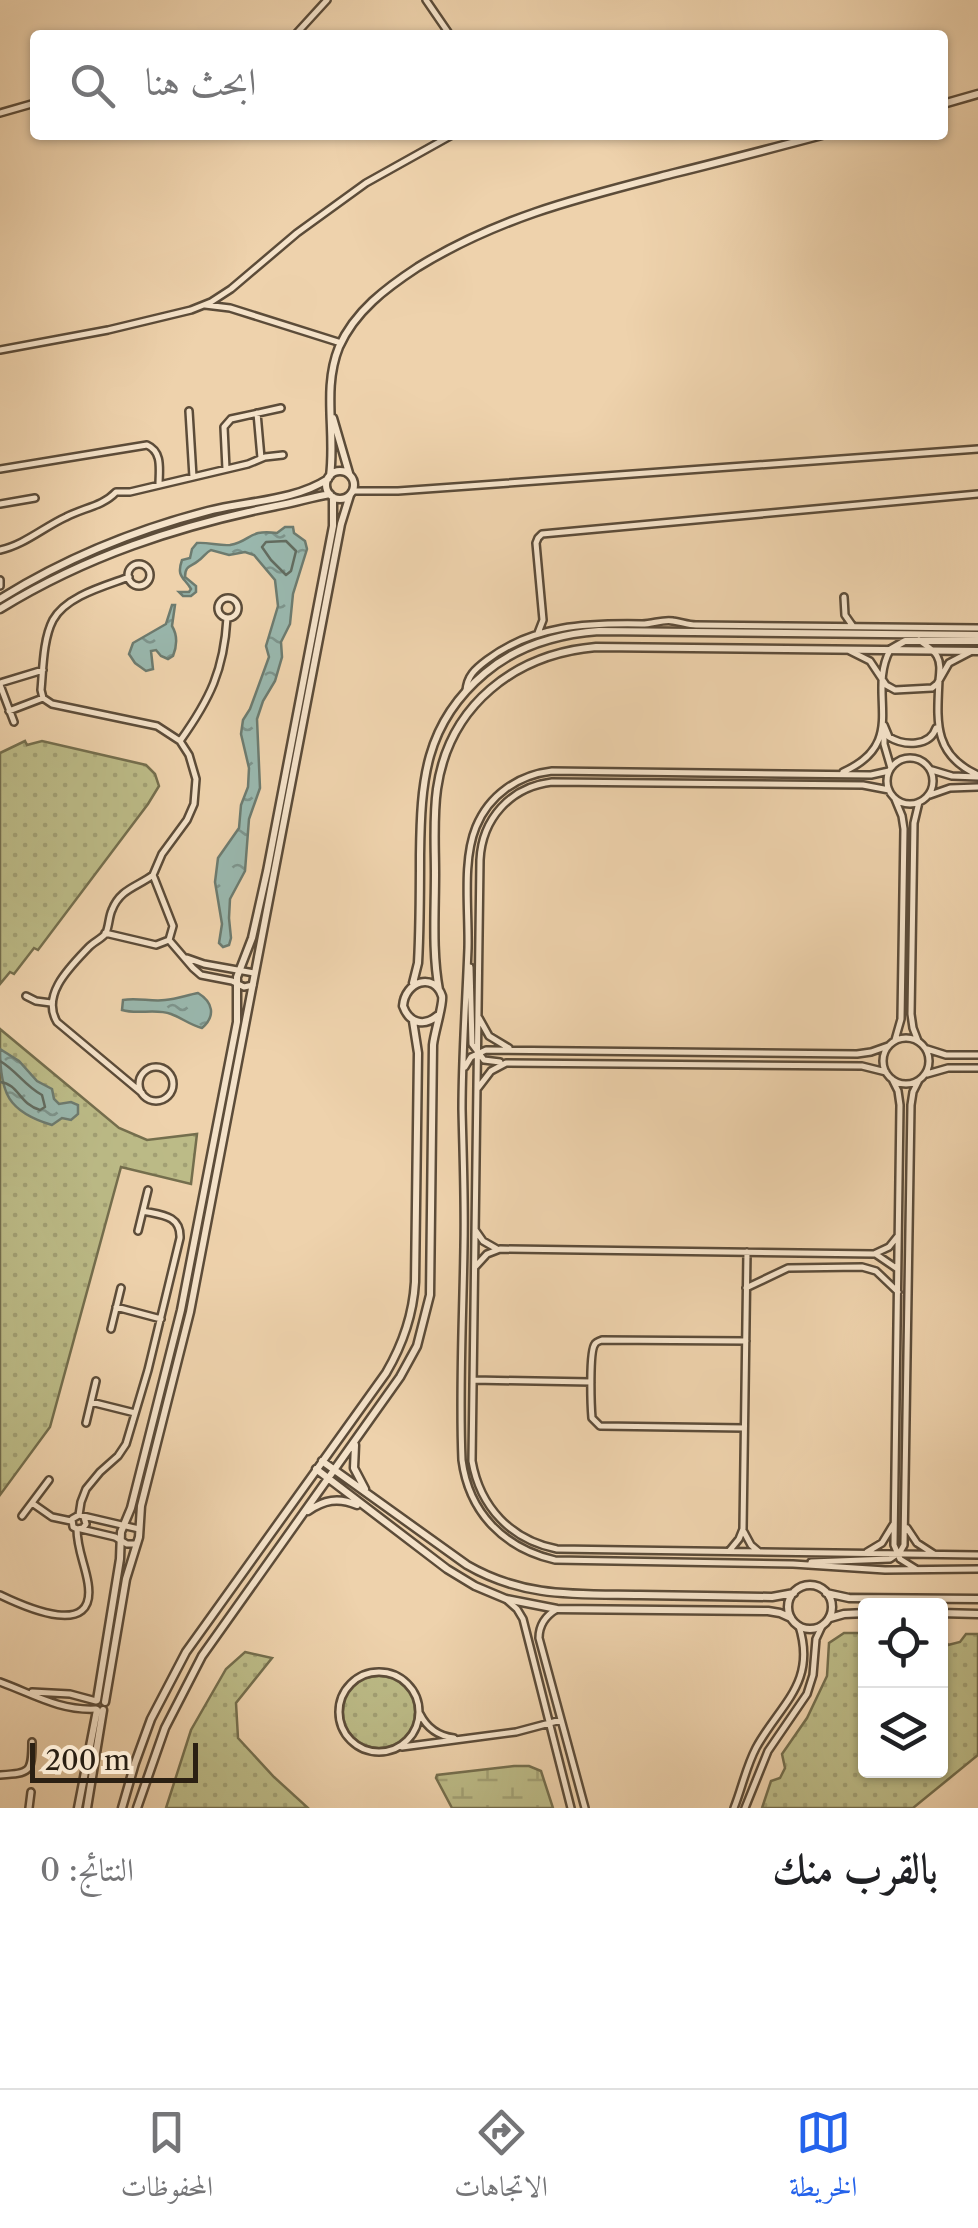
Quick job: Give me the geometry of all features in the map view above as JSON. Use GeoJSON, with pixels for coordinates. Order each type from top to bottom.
{"type":"FeatureCollection","features":[{"type":"Feature","properties":{"kind":"street"},"geometry":{"type":"LineString","coordinates":[[299,30],[327,0]]}},
{"type":"Feature","properties":{"kind":"street"},"geometry":{"type":"LineString","coordinates":[[426,0],[447,30]]}},
{"type":"Feature","properties":{"kind":"street"},"geometry":{"type":"LineString","coordinates":[[948,103],[978,94]]}},
{"type":"Feature","properties":{"kind":"street"},"geometry":{"type":"LineString","coordinates":[[0,112],[30,104]]}},
{"type":"Feature","properties":{"kind":"street"},"geometry":{"type":"LineString","coordinates":[[0,350],[108,330],[203,305],[225,294],[296,233],[366,183],[443,140]]}},
{"type":"Feature","properties":{"kind":"street"},"geometry":{"type":"LineString","coordinates":[[87,1808],[120,1540],[181,1310],[237,1022],[239,970],[250,945],[267,871],[334,511],[326,487],[332,455],[331,377],[341,343],[356,318],[386,290],[484,230],[564,202],[803,140]]}},
{"type":"Feature","properties":{"kind":"street"},"geometry":{"type":"LineString","coordinates":[[225,294],[230,308]]}},
{"type":"Feature","properties":{"kind":"street"},"geometry":{"type":"LineString","coordinates":[[203,305],[230,308],[341,343]]}},
{"type":"Feature","properties":{"kind":"street"},"geometry":{"type":"LineString","coordinates":[[78,1808],[143,1498],[190,1312],[340,532],[352,493],[353,480],[330,405]]}},
{"type":"Feature","properties":{"kind":"street"},"geometry":{"type":"LineString","coordinates":[[226,469],[224,425],[231,419],[282,408]]}},
{"type":"Feature","properties":{"kind":"street"},"geometry":{"type":"LineString","coordinates":[[188,411],[193,477]]}},
{"type":"Feature","properties":{"kind":"street"},"geometry":{"type":"LineString","coordinates":[[257,413],[261,458]]}},
{"type":"Feature","properties":{"kind":"street"},"geometry":{"type":"LineString","coordinates":[[0,469],[147,445],[158,454],[159,485]]}},
{"type":"Feature","properties":{"kind":"street"},"geometry":{"type":"LineString","coordinates":[[0,609],[78,567],[143,540],[209,520],[314,497],[342,499],[352,493],[978,449]]}},
{"type":"Feature","properties":{"kind":"street"},"geometry":{"type":"LineString","coordinates":[[0,558],[2,549],[108,500],[114,492],[127,493],[261,458],[283,456]]}},
{"type":"Feature","properties":{"kind":"street"},"geometry":{"type":"LineString","coordinates":[[0,599],[62,564],[140,532],[224,507],[298,492],[339,471],[349,474]]}},
{"type":"Feature","properties":{"kind":"street"},"geometry":{"type":"LineString","coordinates":[[538,633],[543,620],[536,544],[542,534],[978,494]]}},
{"type":"Feature","properties":{"kind":"street"},"geometry":{"type":"LineString","coordinates":[[314,497],[328,503],[334,511]]}},
{"type":"Feature","properties":{"kind":"street"},"geometry":{"type":"LineString","coordinates":[[0,504],[35,498]]}},
{"type":"Feature","properties":{"kind":"street"},"geometry":{"type":"LineString","coordinates":[[119,1073],[131,1076],[159,1066],[167,1070],[174,1082],[172,1091],[162,1100],[148,1099],[61,1026],[52,1013],[51,1003],[58,986],[88,948],[106,933],[117,899],[153,876],[162,854],[187,820],[196,796],[195,770],[180,741],[165,730],[148,723],[52,704],[43,698],[41,690],[50,628],[57,614],[80,598],[128,577],[131,568],[139,564],[150,574],[148,582],[139,586],[128,577]]}},
{"type":"Feature","properties":{"kind":"street"},"geometry":{"type":"LineString","coordinates":[[844,597],[846,615],[855,626]]}},
{"type":"Feature","properties":{"kind":"street"},"geometry":{"type":"LineString","coordinates":[[230,598],[236,601],[238,609],[226,618],[219,613],[218,604],[230,598]]}},
{"type":"Feature","properties":{"kind":"street"},"geometry":{"type":"LineString","coordinates":[[836,626],[846,615]]}},
{"type":"Feature","properties":{"kind":"street"},"geometry":{"type":"LineString","coordinates":[[180,741],[216,681],[226,618]]}},
{"type":"Feature","properties":{"kind":"street"},"geometry":{"type":"LineString","coordinates":[[543,620],[554,629]]}},
{"type":"Feature","properties":{"kind":"street"},"geometry":{"type":"LineString","coordinates":[[466,691],[472,672],[505,648],[538,633],[594,624],[671,620],[748,629],[978,635]]}},
{"type":"Feature","properties":{"kind":"street"},"geometry":{"type":"LineString","coordinates":[[122,1808],[148,1718],[174,1663],[400,1349],[412,1310],[418,1052],[412,1020],[405,1012],[403,1000],[418,963],[421,806],[428,756],[441,727],[466,691],[518,651],[547,639],[585,632],[855,626],[978,635]]}},
{"type":"Feature","properties":{"kind":"street"},"geometry":{"type":"LineString","coordinates":[[908,634],[932,650],[940,662],[938,719],[947,752],[978,776]]}},
{"type":"Feature","properties":{"kind":"street"},"geometry":{"type":"LineString","coordinates":[[896,1040],[902,1019],[904,829],[900,810],[888,790],[890,758],[884,744],[884,666],[890,650],[901,642],[978,635]]}},
{"type":"Feature","properties":{"kind":"street"},"geometry":{"type":"LineString","coordinates":[[505,648],[518,651]]}},
{"type":"Feature","properties":{"kind":"street"},"geometry":{"type":"LineString","coordinates":[[138,1808],[154,1752],[188,1680],[216,1634],[400,1377],[417,1346],[435,1264],[432,1052],[443,1001],[434,964],[435,806],[447,750],[460,724],[499,682],[536,660],[580,648],[975,651]]}},
{"type":"Feature","properties":{"kind":"street"},"geometry":{"type":"LineString","coordinates":[[842,648],[870,661],[884,682],[895,690],[935,686],[949,664],[975,651]]}},
{"type":"Feature","properties":{"kind":"street"},"geometry":{"type":"LineString","coordinates":[[14,722],[0,684],[44,670]]}},
{"type":"Feature","properties":{"kind":"street"},"geometry":{"type":"LineString","coordinates":[[9,711],[43,698]]}},
{"type":"Feature","properties":{"kind":"street"},"geometry":{"type":"LineString","coordinates":[[883,722],[891,739],[921,742],[934,735],[938,719]]}},
{"type":"Feature","properties":{"kind":"street"},"geometry":{"type":"LineString","coordinates":[[838,775],[871,753],[883,722]]}},
{"type":"Feature","properties":{"kind":"street"},"geometry":{"type":"LineString","coordinates":[[927,796],[933,783],[930,770],[922,761],[911,758],[871,775],[560,771],[523,778],[509,786],[482,814],[472,836],[469,860],[463,1071],[462,1449],[466,1482],[481,1513],[513,1544],[555,1560],[920,1570],[978,1568]]}},
{"type":"Feature","properties":{"kind":"street"},"geometry":{"type":"LineString","coordinates":[[930,770],[952,776],[978,776]]}},
{"type":"Feature","properties":{"kind":"street"},"geometry":{"type":"LineString","coordinates":[[888,790],[862,785],[560,782],[522,791],[498,810],[482,844],[474,1472],[486,1502],[500,1520],[516,1534],[546,1547],[978,1556]]}},
{"type":"Feature","properties":{"kind":"street"},"geometry":{"type":"LineString","coordinates":[[895,798],[904,803],[919,802],[950,788],[978,787]]}},
{"type":"Feature","properties":{"kind":"street"},"geometry":{"type":"LineString","coordinates":[[919,802],[914,824],[913,1028],[926,1048],[946,1055],[978,1055]]}},
{"type":"Feature","properties":{"kind":"street"},"geometry":{"type":"LineString","coordinates":[[153,876],[173,926],[169,940]]}},
{"type":"Feature","properties":{"kind":"street"},"geometry":{"type":"LineString","coordinates":[[106,933],[156,945],[169,940]]}},
{"type":"Feature","properties":{"kind":"street"},"geometry":{"type":"LineString","coordinates":[[169,940],[196,972],[248,987],[254,984]]}},
{"type":"Feature","properties":{"kind":"street"},"geometry":{"type":"LineString","coordinates":[[468,949],[471,1040],[477,1053],[487,1061],[867,1066],[886,1072]]}},
{"type":"Feature","properties":{"kind":"street"},"geometry":{"type":"LineString","coordinates":[[185,956],[256,974]]}},
{"type":"Feature","properties":{"kind":"street"},"geometry":{"type":"LineString","coordinates":[[211,978],[208,970],[213,965]]}},
{"type":"Feature","properties":{"kind":"street"},"geometry":{"type":"LineString","coordinates":[[411,986],[429,983],[440,991]]}},
{"type":"Feature","properties":{"kind":"street"},"geometry":{"type":"LineString","coordinates":[[26,996],[51,1003]]}},
{"type":"Feature","properties":{"kind":"street"},"geometry":{"type":"LineString","coordinates":[[477,1013],[490,1036],[512,1049]]}},
{"type":"Feature","properties":{"kind":"street"},"geometry":{"type":"LineString","coordinates":[[412,1020],[426,1022],[438,1016]]}},
{"type":"Feature","properties":{"kind":"street"},"geometry":{"type":"LineString","coordinates":[[463,1071],[469,1060],[486,1050],[856,1054],[907,1037],[918,1040]]}},
{"type":"Feature","properties":{"kind":"street"},"geometry":{"type":"LineString","coordinates":[[888,1046],[883,1056],[886,1072],[898,1091],[900,1105],[894,1545],[903,1563],[920,1570]]}},
{"type":"Feature","properties":{"kind":"street"},"geometry":{"type":"LineString","coordinates":[[793,1564],[885,1560],[897,1556],[904,1544],[910,1105],[929,1062],[926,1048]]}},
{"type":"Feature","properties":{"kind":"street"},"geometry":{"type":"LineString","coordinates":[[477,1091],[491,1070],[506,1063]]}},
{"type":"Feature","properties":{"kind":"street"},"geometry":{"type":"LineString","coordinates":[[892,1079],[908,1084],[942,1069],[978,1068]]}},
{"type":"Feature","properties":{"kind":"street"},"geometry":{"type":"LineString","coordinates":[[142,1093],[139,1081],[143,1073]]}},
{"type":"Feature","properties":{"kind":"street"},"geometry":{"type":"LineString","coordinates":[[138,1231],[148,1190]]}},
{"type":"Feature","properties":{"kind":"street"},"geometry":{"type":"LineString","coordinates":[[79,1529],[86,1524],[80,1502],[86,1489],[124,1448],[161,1319],[180,1230],[170,1217],[143,1211]]}},
{"type":"Feature","properties":{"kind":"street"},"geometry":{"type":"LineString","coordinates":[[475,1228],[483,1241],[500,1250]]}},
{"type":"Feature","properties":{"kind":"street"},"geometry":{"type":"LineString","coordinates":[[874,1254],[888,1247],[899,1234]]}},
{"type":"Feature","properties":{"kind":"street"},"geometry":{"type":"LineString","coordinates":[[474,1269],[486,1254],[500,1250],[874,1254],[898,1270]]}},
{"type":"Feature","properties":{"kind":"street"},"geometry":{"type":"LineString","coordinates":[[728,1552],[743,1530],[747,1252]]}},
{"type":"Feature","properties":{"kind":"street"},"geometry":{"type":"LineString","coordinates":[[746,1288],[788,1268],[862,1267],[876,1271],[898,1292]]}},
{"type":"Feature","properties":{"kind":"street"},"geometry":{"type":"LineString","coordinates":[[110,1329],[121,1288]]}},
{"type":"Feature","properties":{"kind":"street"},"geometry":{"type":"LineString","coordinates":[[116,1307],[161,1319]]}},
{"type":"Feature","properties":{"kind":"street"},"geometry":{"type":"LineString","coordinates":[[744,1428],[600,1426],[592,1418],[591,1382],[592,1350],[602,1340],[746,1342]]}},
{"type":"Feature","properties":{"kind":"street"},"geometry":{"type":"LineString","coordinates":[[473,1380],[591,1382]]}},
{"type":"Feature","properties":{"kind":"street"},"geometry":{"type":"LineString","coordinates":[[86,1423],[96,1381]]}},
{"type":"Feature","properties":{"kind":"street"},"geometry":{"type":"LineString","coordinates":[[91,1402],[135,1414]]}},
{"type":"Feature","properties":{"kind":"street"},"geometry":{"type":"LineString","coordinates":[[355,1440],[354,1468],[368,1495]]}},
{"type":"Feature","properties":{"kind":"street"},"geometry":{"type":"LineString","coordinates":[[322,1462],[480,1572],[506,1584],[777,1597],[808,1585],[849,1598],[978,1600]]}},
{"type":"Feature","properties":{"kind":"street"},"geometry":{"type":"LineString","coordinates":[[316,1469],[461,1578],[506,1599],[557,1609],[768,1612],[791,1618],[798,1626],[804,1648],[800,1681],[752,1756],[734,1808]]}},
{"type":"Feature","properties":{"kind":"street"},"geometry":{"type":"LineString","coordinates":[[22,1516],[48,1480]]}},
{"type":"Feature","properties":{"kind":"street"},"geometry":{"type":"LineString","coordinates":[[302,1514],[334,1500],[366,1509]]}},
{"type":"Feature","properties":{"kind":"street"},"geometry":{"type":"LineString","coordinates":[[32,1503],[52,1517],[72,1521]]}},
{"type":"Feature","properties":{"kind":"street"},"geometry":{"type":"LineString","coordinates":[[136,1544],[79,1529],[72,1526],[72,1521],[75,1516],[82,1516],[139,1530]]}},
{"type":"Feature","properties":{"kind":"street"},"geometry":{"type":"LineString","coordinates":[[96,1532],[93,1526],[98,1521]]}},
{"type":"Feature","properties":{"kind":"street"},"geometry":{"type":"LineString","coordinates":[[863,1554],[882,1543],[894,1522]]}},
{"type":"Feature","properties":{"kind":"street"},"geometry":{"type":"LineString","coordinates":[[905,1524],[917,1543],[937,1555]]}},
{"type":"Feature","properties":{"kind":"street"},"geometry":{"type":"LineString","coordinates":[[0,1595],[58,1614],[72,1616],[84,1611],[89,1586],[78,1549],[79,1529]]}},
{"type":"Feature","properties":{"kind":"street"},"geometry":{"type":"LineString","coordinates":[[743,1530],[760,1552]]}},
{"type":"Feature","properties":{"kind":"street"},"geometry":{"type":"LineString","coordinates":[[791,1618],[788,1605],[794,1592]]}},
{"type":"Feature","properties":{"kind":"street"},"geometry":{"type":"LineString","coordinates":[[826,1592],[832,1608],[829,1619]]}},
{"type":"Feature","properties":{"kind":"street"},"geometry":{"type":"LineString","coordinates":[[506,1599],[522,1616],[571,1808]]}},
{"type":"Feature","properties":{"kind":"street"},"geometry":{"type":"LineString","coordinates":[[557,1609],[540,1627],[540,1638],[585,1808]]}},
{"type":"Feature","properties":{"kind":"street"},"geometry":{"type":"LineString","coordinates":[[745,1808],[768,1751],[807,1694],[816,1639],[822,1626],[829,1619],[858,1613]]}},
{"type":"Feature","properties":{"kind":"street"},"geometry":{"type":"LineString","coordinates":[[948,1613],[978,1614]]}},
{"type":"Feature","properties":{"kind":"street"},"geometry":{"type":"LineString","coordinates":[[798,1626],[810,1630],[822,1626]]}},
{"type":"Feature","properties":{"kind":"street"},"geometry":{"type":"LineString","coordinates":[[462,1740],[436,1732],[426,1724],[411,1686],[388,1672],[369,1673],[353,1682],[346,1688],[339,1706],[340,1724],[350,1740],[374,1752],[392,1751],[516,1732],[561,1720]]}},
{"type":"Feature","properties":{"kind":"street"},"geometry":{"type":"LineString","coordinates":[[0,1682],[63,1707],[99,1705]]}},
{"type":"Feature","properties":{"kind":"street"},"geometry":{"type":"LineString","coordinates":[[30,1693],[79,1696],[99,1705]]}},
{"type":"Feature","properties":{"kind":"street"},"geometry":{"type":"LineString","coordinates":[[63,1707],[60,1700],[64,1694]]}},
{"type":"Feature","properties":{"kind":"street"},"geometry":{"type":"LineString","coordinates":[[401,1747],[416,1728],[420,1712]]}},
{"type":"Feature","properties":{"kind":"street"},"geometry":{"type":"LineString","coordinates":[[0,1776],[29,1770],[32,1742]]}},
{"type":"Feature","properties":{"kind":"street"},"geometry":{"type":"LineString","coordinates":[[29,1808],[31,1792]]}},
{"type":"Feature","properties":{"kind":"green space"},"geometry":{"type":"Polygon","coordinates":[[[25,741],[27,745],[42,741],[146,765],[159,786],[38,950],[34,948],[14,974],[10,972],[0,984],[0,753],[25,741]]]}},
{"type":"Feature","properties":{"kind":"green space"},"geometry":{"type":"Polygon","coordinates":[[[0,1029],[119,1128],[147,1140],[197,1134],[191,1184],[121,1167],[50,1427],[0,1495],[0,1029]]]}},
{"type":"Feature","properties":{"kind":"green space"},"geometry":{"type":"Polygon","coordinates":[[[844,1633],[858,1633],[858,1778],[948,1778],[948,1645],[960,1642],[966,1634],[978,1634],[978,1755],[913,1808],[762,1808],[771,1781],[780,1778],[785,1768],[782,1754],[807,1718],[827,1676],[829,1643],[844,1633]]]}},
{"type":"Feature","properties":{"kind":"green space"},"geometry":{"type":"Polygon","coordinates":[[[245,1652],[272,1658],[236,1703],[238,1738],[308,1808],[166,1808],[191,1730],[226,1669],[245,1652]]]}},
{"type":"Feature","properties":{"kind":"green space"},"geometry":{"type":"Polygon","coordinates":[[[379,1676],[405,1686],[415,1712],[405,1738],[379,1748],[353,1738],[343,1712],[353,1686],[379,1676]]]}},
{"type":"Feature","properties":{"kind":"green space"},"geometry":{"type":"Polygon","coordinates":[[[514,1766],[541,1771],[553,1808],[452,1808],[436,1778],[437,1775],[514,1766]]]}},
{"type":"Feature","properties":{"kind":"water"},"geometry":{"type":"Polygon","coordinates":[[[293,527],[307,549],[293,594],[290,624],[281,642],[282,657],[275,681],[257,719],[260,788],[249,819],[245,871],[230,899],[231,938],[229,945],[223,947],[219,943],[222,924],[215,882],[218,858],[239,828],[249,768],[241,734],[243,720],[269,657],[266,646],[278,606],[275,580],[254,555],[209,551],[186,570],[185,577],[196,586],[191,596],[179,592],[191,589],[182,576],[180,566],[182,560],[190,558],[197,543],[230,545],[255,534],[277,533],[293,527]]]}},
{"type":"Feature","properties":{"kind":"water"},"geometry":{"type":"Polygon","coordinates":[[[172,605],[176,641],[173,656],[168,659],[156,650],[151,651],[153,669],[146,671],[129,654],[133,643],[166,624],[172,605]]]}},
{"type":"Feature","properties":{"kind":"water"},"geometry":{"type":"Polygon","coordinates":[[[198,993],[211,1009],[202,1028],[165,1012],[122,1010],[123,1000],[165,1000],[198,993]]]}},
{"type":"Feature","properties":{"kind":"water"},"geometry":{"type":"Polygon","coordinates":[[[0,1049],[52,1089],[59,1104],[78,1105],[78,1114],[52,1125],[16,1107],[5,1089],[0,1049]]]}}]}
